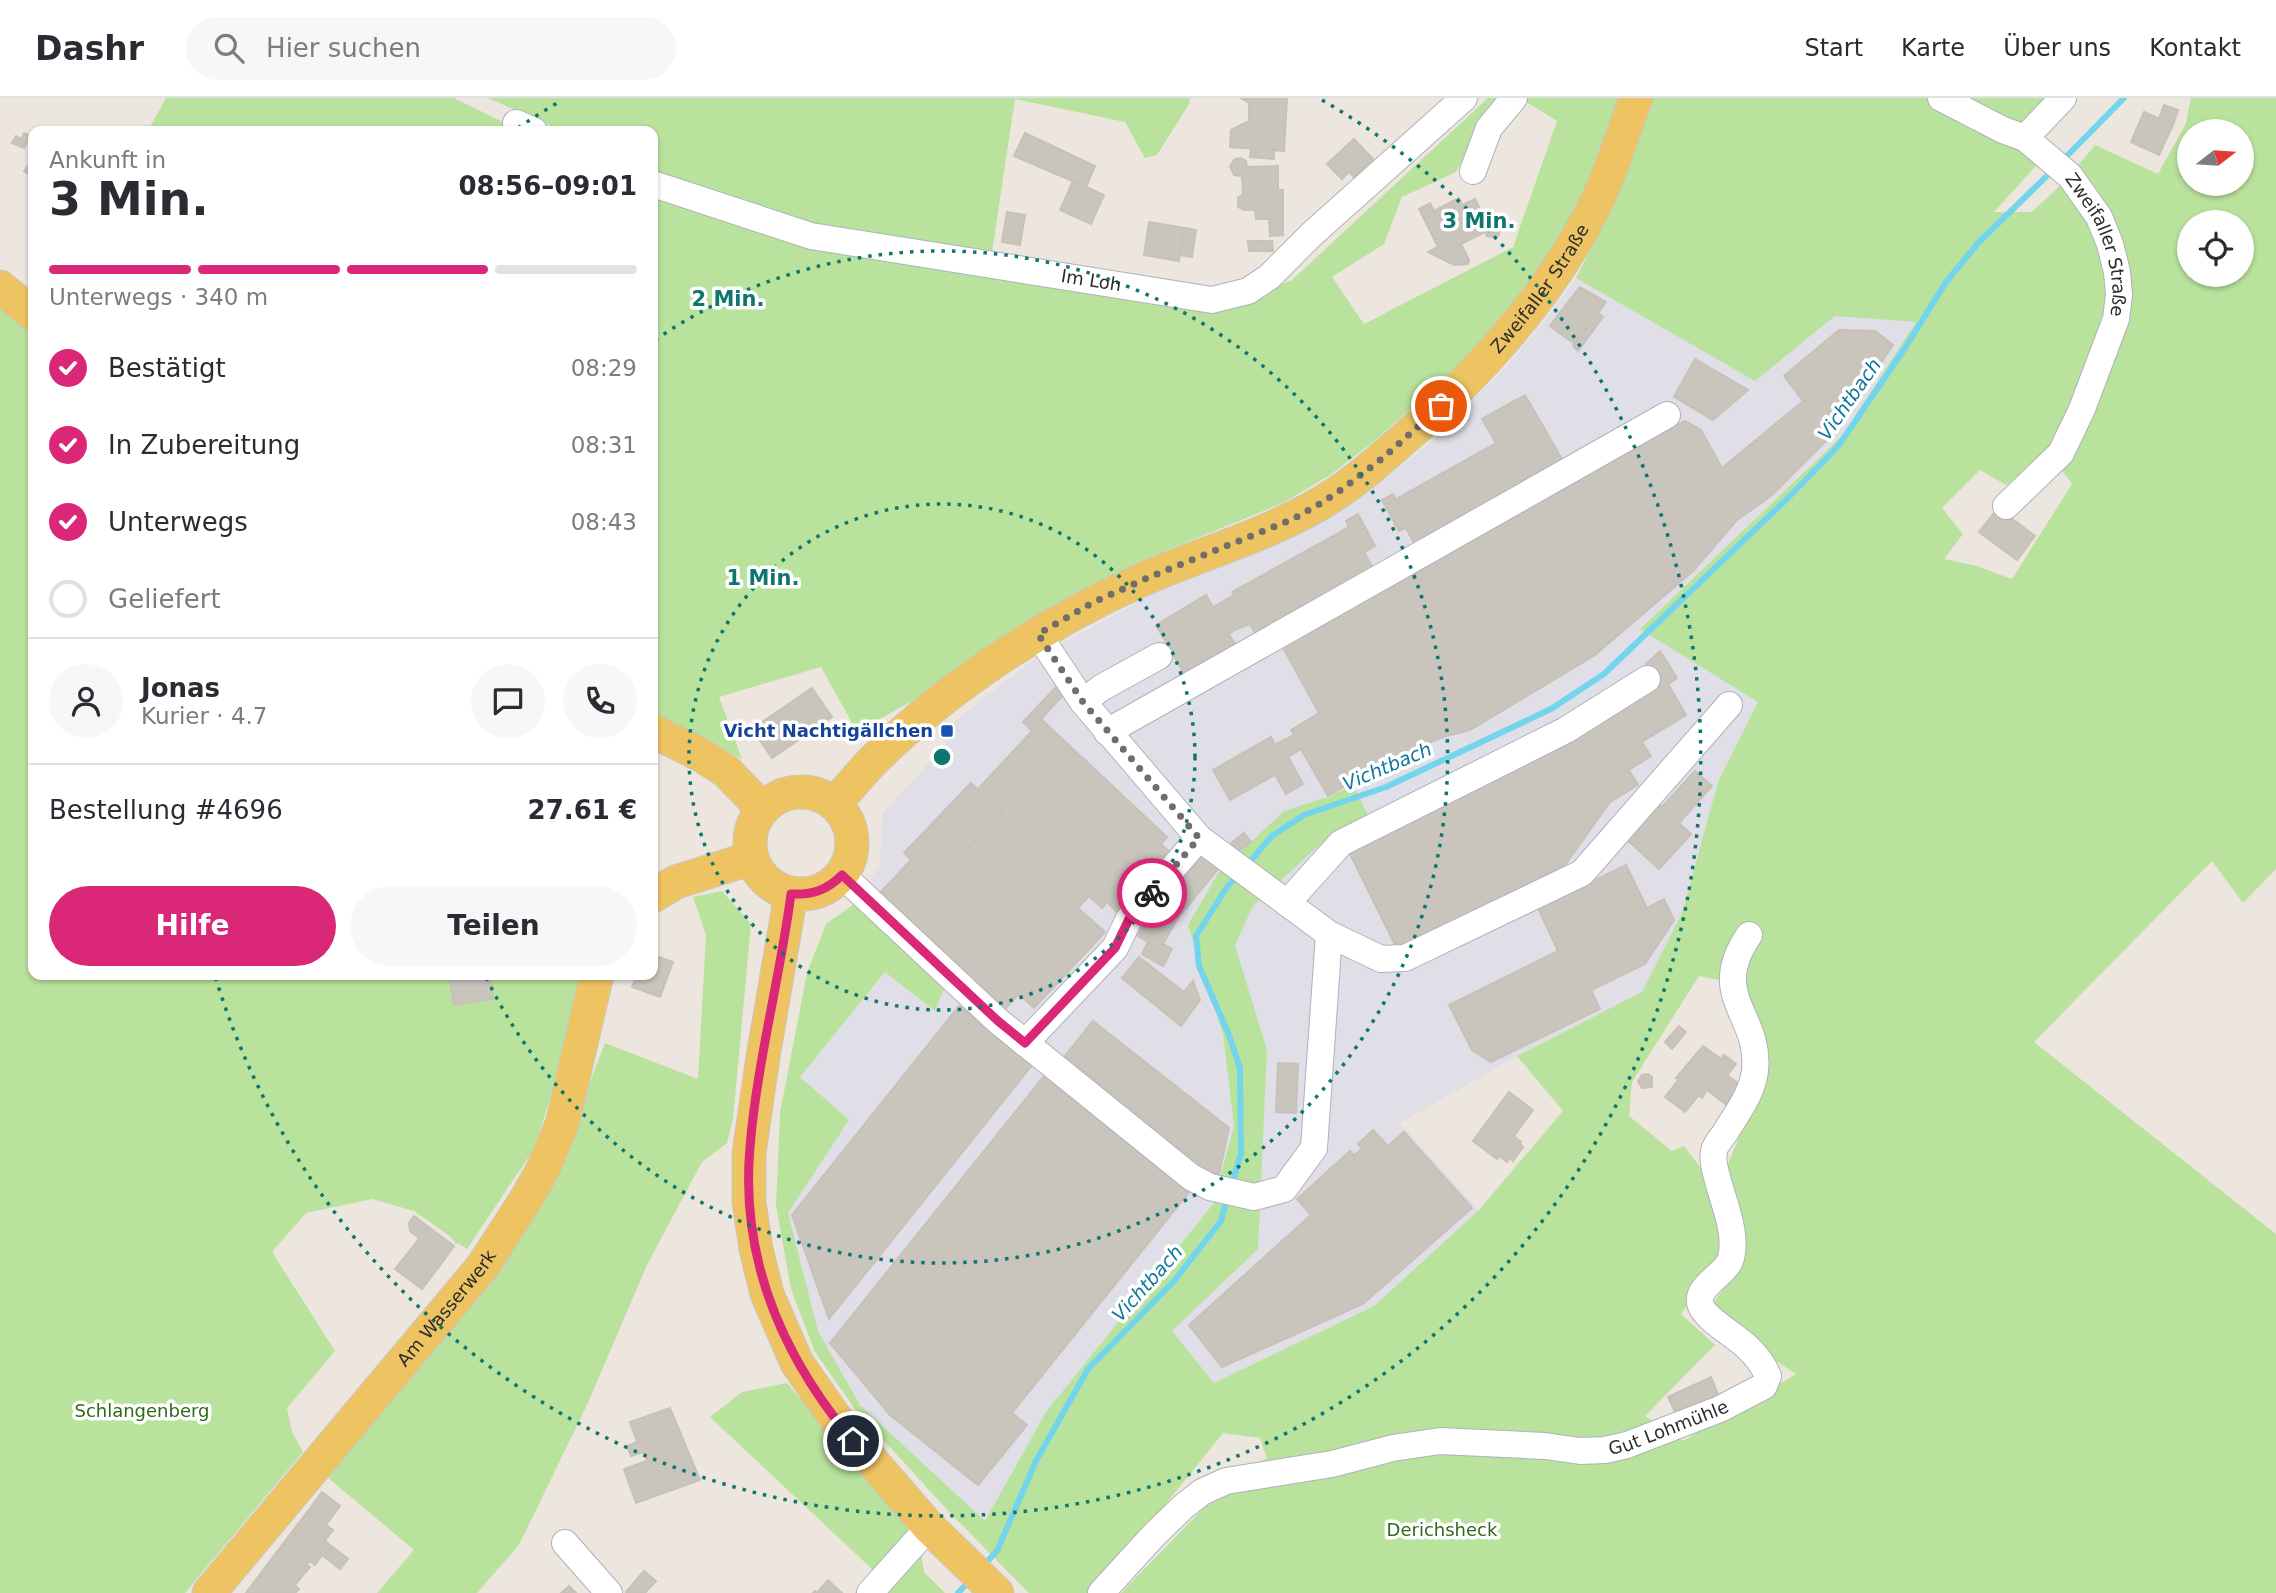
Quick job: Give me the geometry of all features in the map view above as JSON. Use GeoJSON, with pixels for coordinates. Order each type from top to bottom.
{"type":"FeatureCollection","features":[{"type":"Feature","properties":{"kind":"main road","name":"Zweifaller Straße"},"geometry":{"type":"LineString","coordinates":[[835,804],[879,754],[918,721],[993,664],[1038,634],[1092,603],[1147,578],[1293,519],[1341,490],[1423,423],[1460,388],[1526,313],[1585,226],[1636,98]]}},
{"type":"Feature","properties":{"kind":"main road"},"geometry":{"type":"LineString","coordinates":[[0,287],[28,310]]}},
{"type":"Feature","properties":{"kind":"main road"},"geometry":{"type":"LineString","coordinates":[[658,734],[718,766],[763,809]]}},
{"type":"Feature","properties":{"kind":"main road"},"geometry":{"type":"LineString","coordinates":[[798,792],[811,793],[835,804],[845,816],[853,846],[842,875],[832,885],[806,895],[791,894],[771,885],[752,858],[750,841],[754,824],[763,809],[785,794],[798,792]]}},
{"type":"Feature","properties":{"kind":"main road"},"geometry":{"type":"LineString","coordinates":[[658,893],[676,882],[752,858]]}},
{"type":"Feature","properties":{"kind":"main road"},"geometry":{"type":"LineString","coordinates":[[791,894],[750,1144],[749,1202],[756,1249],[767,1294],[797,1363],[838,1423],[929,1527],[997,1593]]}},
{"type":"Feature","properties":{"kind":"main road","name":"Am Wasserwerk"},"geometry":{"type":"LineString","coordinates":[[209,1593],[482,1267],[512,1223],[543,1169],[562,1124],[596,980]]}},
{"type":"Feature","properties":{"kind":"street","name":"Im Loh"},"geometry":{"type":"LineString","coordinates":[[658,186],[811,236],[1212,300],[1248,291],[1269,277],[1312,234],[1464,98]]}},
{"type":"Feature","properties":{"kind":"street"},"geometry":{"type":"LineString","coordinates":[[1473,172],[1489,128],[1514,98]]}},
{"type":"Feature","properties":{"kind":"street","name":"Zweifaller Straße"},"geometry":{"type":"LineString","coordinates":[[1941,98],[2003,130],[2025,138],[2070,176],[2099,217],[2117,272],[2119,295],[2116,319],[2082,409],[2061,453],[2006,506]]}},
{"type":"Feature","properties":{"kind":"street"},"geometry":{"type":"LineString","coordinates":[[2025,138],[2063,98]]}},
{"type":"Feature","properties":{"kind":"street"},"geometry":{"type":"LineString","coordinates":[[1107,732],[1667,415]]}},
{"type":"Feature","properties":{"kind":"street"},"geometry":{"type":"LineString","coordinates":[[1038,634],[1083,702],[1199,838],[1329,934],[1381,958],[1405,958],[1582,873],[1729,705]]}},
{"type":"Feature","properties":{"kind":"street"},"geometry":{"type":"LineString","coordinates":[[1083,702],[1101,688],[1159,656]]}},
{"type":"Feature","properties":{"kind":"street"},"geometry":{"type":"LineString","coordinates":[[1287,903],[1341,843],[1566,730],[1647,679]]}},
{"type":"Feature","properties":{"kind":"street"},"geometry":{"type":"LineString","coordinates":[[1025,1043],[1115,948],[1129,919],[1199,838]]}},
{"type":"Feature","properties":{"kind":"street"},"geometry":{"type":"LineString","coordinates":[[842,875],[998,1021],[1191,1177],[1210,1187],[1254,1198],[1284,1189],[1314,1148],[1329,934]]}},
{"type":"Feature","properties":{"kind":"street","name":"Gut Lohmühle"},"geometry":{"type":"LineString","coordinates":[[1101,1593],[1184,1506],[1202,1492],[1226,1481],[1332,1464],[1393,1448],[1440,1441],[1545,1446],[1580,1451],[1605,1450],[1627,1445],[1720,1409],[1764,1386],[1768,1376],[1763,1363],[1704,1313],[1700,1303],[1702,1294],[1725,1269],[1732,1248],[1732,1235],[1714,1165],[1714,1151],[1748,1095],[1754,1080],[1755,1048],[1739,1010],[1732,971],[1738,952],[1749,935]]}},
{"type":"Feature","properties":{"kind":"street"},"geometry":{"type":"LineString","coordinates":[[870,1593],[929,1527]]}},
{"type":"Feature","properties":{"kind":"street"},"geometry":{"type":"LineString","coordinates":[[565,1543],[609,1593]]}},
{"type":"Feature","properties":{"kind":"shaded area"},"geometry":{"type":"Polygon","coordinates":[[[1576,278],[1755,381],[1835,316],[1916,322],[1843,435],[1640,628],[1759,702],[1718,782],[1682,913],[1642,992],[1517,1056],[1400,1123],[1479,1210],[1374,1306],[1214,1383],[1171,1331],[1258,1249],[1267,1050],[1235,945],[1252,906],[1314,850],[1369,817],[1353,785],[1328,797],[1189,925],[1223,1034],[1234,1126],[1213,1204],[1046,1412],[985,1521],[860,1405],[818,1331],[788,1213],[849,1120],[800,1077],[885,972],[935,1011],[857,902],[880,864],[883,813],[946,744],[955,721],[1034,659],[1154,593],[1299,531],[1350,503],[1395,471],[1435,439],[1508,365],[1576,278]]]}},
{"type":"Feature","properties":{"kind":"green space"},"geometry":{"type":"Polygon","coordinates":[[[166,98],[454,98],[511,126],[151,126],[166,98]]]}},
{"type":"Feature","properties":{"kind":"green space"},"geometry":{"type":"Polygon","coordinates":[[[488,98],[1190,98],[1189,104],[1157,155],[1145,158],[1125,122],[1015,99],[991,259],[797,223],[658,175],[658,126],[551,126],[488,98]]]}},
{"type":"Feature","properties":{"kind":"green space"},"geometry":{"type":"Polygon","coordinates":[[[1488,98],[1507,98],[1479,127],[1456,172],[1402,197],[1384,244],[1332,277],[1364,324],[1513,247],[1557,121],[1520,98],[1624,98],[1572,218],[1515,305],[1447,377],[1373,442],[1330,475],[1283,503],[1143,560],[1029,619],[944,683],[857,732],[821,667],[719,697],[742,759],[658,717],[658,190],[1213,307],[1291,281],[1488,98]]]}},
{"type":"Feature","properties":{"kind":"green space","name":"Derichsheck"},"geometry":{"type":"Polygon","coordinates":[[[1647,98],[1931,98],[2043,158],[1994,212],[2032,212],[2066,180],[2095,145],[2158,174],[2177,139],[2177,196],[2254,196],[2254,119],[2187,119],[2191,98],[2276,98],[2276,869],[2243,903],[2212,861],[2034,1042],[2276,1234],[2276,1593],[1121,1593],[1229,1482],[1267,1458],[1260,1438],[1223,1433],[1094,1593],[1029,1593],[952,1515],[855,1409],[815,1352],[791,1289],[776,1205],[780,1113],[807,973],[826,924],[857,902],[944,988],[935,1011],[885,972],[800,1077],[849,1120],[788,1213],[818,1331],[860,1405],[985,1521],[1046,1412],[1213,1204],[1234,1126],[1223,1034],[1188,925],[1219,872],[1284,811],[1328,797],[1353,785],[1369,817],[1314,850],[1253,906],[1235,945],[1267,1050],[1258,1249],[1172,1331],[1214,1383],[1374,1306],[1479,1210],[1563,1111],[1517,1056],[1642,992],[1682,913],[1718,782],[1758,702],[1640,629],[1843,435],[1916,322],[1835,316],[1755,381],[1576,278],[1598,235],[1647,98]],[[2048,452],[2006,485],[1980,470],[1942,508],[1963,534],[1944,559],[1977,566],[2012,579],[2072,484],[2048,452]],[[1699,976],[1632,1082],[1629,1116],[1672,1151],[1684,1146],[1709,1179],[1723,1255],[1681,1314],[1715,1345],[1645,1416],[1683,1441],[1796,1374],[1736,1335],[1713,1303],[1739,1268],[1726,1169],[1768,1066],[1742,984],[1699,976]]]}},
{"type":"Feature","properties":{"kind":"green space"},"geometry":{"type":"Polygon","coordinates":[[[1955,98],[2055,98],[2031,123],[2008,127],[1955,98]]]}},
{"type":"Feature","properties":{"kind":"green space","name":"Schlangenberg"},"geometry":{"type":"Polygon","coordinates":[[[0,307],[28,329],[28,980],[581,980],[566,1048],[534,1149],[467,1249],[456,1244],[451,1237],[414,1211],[372,1199],[306,1213],[272,1252],[335,1351],[287,1408],[292,1432],[303,1452],[185,1593],[0,1593],[0,307]]]}},
{"type":"Feature","properties":{"kind":"green space"},"geometry":{"type":"Polygon","coordinates":[[[722,891],[751,924],[733,1119],[727,1143],[702,1162],[647,1265],[587,1405],[519,1545],[477,1593],[377,1593],[414,1550],[326,1476],[557,1168],[605,1043],[698,1079],[706,935],[693,897],[722,891]]]}},
{"type":"Feature","properties":{"kind":"green space"},"geometry":{"type":"Polygon","coordinates":[[[787,1383],[918,1535],[924,1572],[945,1593],[855,1593],[873,1570],[710,1417],[742,1392],[787,1383]]]}},
{"type":"Feature","properties":{"kind":"building"},"geometry":{"type":"Polygon","coordinates":[[[1241,98],[1287,98],[1284,151],[1230,147],[1231,130],[1249,121],[1249,103],[1241,98]]]}},
{"type":"Feature","properties":{"kind":"building"},"geometry":{"type":"Polygon","coordinates":[[[2164,105],[2178,110],[2173,125],[2159,119],[2164,105]]]}},
{"type":"Feature","properties":{"kind":"building"},"geometry":{"type":"Polygon","coordinates":[[[2144,112],[2173,125],[2159,155],[2131,142],[2144,112]]]}},
{"type":"Feature","properties":{"kind":"building"},"geometry":{"type":"Polygon","coordinates":[[[24,133],[28,135],[24,148],[12,143],[16,136],[22,139],[24,133]]]}},
{"type":"Feature","properties":{"kind":"building"},"geometry":{"type":"Polygon","coordinates":[[[1025,133],[1095,166],[1086,187],[1014,156],[1025,133]]]}},
{"type":"Feature","properties":{"kind":"building"},"geometry":{"type":"Polygon","coordinates":[[[1354,139],[1373,159],[1354,177],[1349,172],[1342,179],[1327,164],[1354,139]]]}},
{"type":"Feature","properties":{"kind":"building"},"geometry":{"type":"Polygon","coordinates":[[[1251,148],[1274,150],[1274,159],[1250,157],[1251,148]]]}},
{"type":"Feature","properties":{"kind":"building"},"geometry":{"type":"Polygon","coordinates":[[[1235,159],[1246,161],[1247,167],[1278,166],[1278,190],[1283,190],[1283,235],[1270,236],[1269,219],[1256,219],[1255,210],[1238,207],[1238,198],[1243,194],[1242,176],[1234,175],[1230,166],[1235,159]]]}},
{"type":"Feature","properties":{"kind":"building"},"geometry":{"type":"Polygon","coordinates":[[[1073,181],[1104,195],[1091,224],[1060,210],[1073,181]]]}},
{"type":"Feature","properties":{"kind":"building"},"geometry":{"type":"Polygon","coordinates":[[[1459,198],[1462,205],[1475,199],[1487,222],[1497,222],[1500,228],[1499,235],[1487,236],[1485,232],[1461,244],[1469,260],[1468,264],[1454,265],[1428,252],[1438,247],[1419,209],[1430,203],[1434,211],[1459,198]]]}},
{"type":"Feature","properties":{"kind":"building"},"geometry":{"type":"Polygon","coordinates":[[[1007,212],[1025,215],[1020,245],[1002,242],[1007,212]]]}},
{"type":"Feature","properties":{"kind":"building"},"geometry":{"type":"Polygon","coordinates":[[[1149,222],[1185,228],[1179,261],[1144,255],[1149,222]]]}},
{"type":"Feature","properties":{"kind":"building"},"geometry":{"type":"Polygon","coordinates":[[[1185,228],[1196,230],[1192,257],[1180,255],[1185,228]]]}},
{"type":"Feature","properties":{"kind":"building"},"geometry":{"type":"Polygon","coordinates":[[[1248,241],[1272,241],[1273,251],[1249,251],[1248,241]]]}},
{"type":"Feature","properties":{"kind":"building"},"geometry":{"type":"Polygon","coordinates":[[[1580,287],[1606,302],[1598,313],[1603,317],[1578,351],[1573,346],[1590,324],[1565,306],[1580,287]]]}},
{"type":"Feature","properties":{"kind":"building"},"geometry":{"type":"Polygon","coordinates":[[[1565,306],[1590,324],[1575,344],[1550,326],[1565,306]]]}},
{"type":"Feature","properties":{"kind":"building"},"geometry":{"type":"Polygon","coordinates":[[[1839,330],[1875,331],[1893,345],[1835,432],[1771,496],[1737,520],[1693,571],[1595,655],[1470,730],[1443,737],[1401,754],[1328,796],[1301,749],[1288,757],[1303,784],[1286,794],[1275,775],[1230,800],[1213,770],[1271,737],[1275,745],[1294,735],[1291,730],[1319,713],[1282,646],[1383,589],[1385,592],[1402,582],[1401,579],[1611,458],[1685,421],[1701,430],[1722,468],[1803,401],[1784,376],[1839,330]]]}},
{"type":"Feature","properties":{"kind":"building"},"geometry":{"type":"Polygon","coordinates":[[[1695,359],[1748,390],[1713,420],[1674,397],[1695,359]]]}},
{"type":"Feature","properties":{"kind":"building"},"geometry":{"type":"Polygon","coordinates":[[[1525,395],[1563,461],[1415,545],[1406,528],[1399,531],[1382,500],[1393,494],[1396,499],[1496,443],[1482,419],[1525,395]]]}},
{"type":"Feature","properties":{"kind":"building"},"geometry":{"type":"Polygon","coordinates":[[[1998,508],[2035,536],[2017,560],[1979,532],[1998,508]]]}},
{"type":"Feature","properties":{"kind":"building"},"geometry":{"type":"Polygon","coordinates":[[[1358,514],[1375,546],[1364,552],[1373,568],[1256,635],[1250,624],[1237,629],[1229,634],[1236,646],[1185,675],[1156,625],[1206,595],[1213,607],[1234,595],[1232,592],[1349,527],[1346,521],[1358,514]]]}},
{"type":"Feature","properties":{"kind":"building"},"geometry":{"type":"Polygon","coordinates":[[[1660,651],[1677,678],[1668,684],[1686,715],[1642,742],[1651,756],[1629,770],[1638,785],[1610,802],[1565,865],[1397,949],[1348,850],[1571,739],[1659,687],[1646,664],[1660,651]]]}},
{"type":"Feature","properties":{"kind":"building"},"geometry":{"type":"Polygon","coordinates":[[[1059,684],[1067,691],[1041,719],[1167,837],[1161,844],[1173,855],[1118,913],[1107,902],[1102,908],[1089,896],[1078,908],[1105,932],[1034,1008],[1019,994],[1003,1011],[879,894],[911,860],[936,883],[1002,812],[978,789],[1032,731],[1023,722],[1059,684]]]}},
{"type":"Feature","properties":{"kind":"building"},"geometry":{"type":"Polygon","coordinates":[[[812,688],[832,717],[791,745],[771,716],[812,688]]]}},
{"type":"Feature","properties":{"kind":"building"},"geometry":{"type":"Polygon","coordinates":[[[771,716],[791,745],[772,758],[752,729],[771,716]]]}},
{"type":"Feature","properties":{"kind":"building"},"geometry":{"type":"Polygon","coordinates":[[[1695,771],[1712,786],[1679,823],[1691,834],[1659,869],[1624,837],[1656,802],[1662,807],[1695,771]]]}},
{"type":"Feature","properties":{"kind":"building"},"geometry":{"type":"Polygon","coordinates":[[[971,783],[1002,812],[936,883],[904,853],[971,783]]]}},
{"type":"Feature","properties":{"kind":"building"},"geometry":{"type":"Polygon","coordinates":[[[1244,833],[1251,842],[1236,853],[1229,845],[1244,833]]]}},
{"type":"Feature","properties":{"kind":"building"},"geometry":{"type":"Polygon","coordinates":[[[1198,851],[1219,868],[1177,919],[1163,944],[1172,949],[1163,966],[1142,954],[1148,942],[1138,936],[1155,905],[1198,851]]]}},
{"type":"Feature","properties":{"kind":"building"},"geometry":{"type":"Polygon","coordinates":[[[1626,865],[1647,908],[1664,899],[1674,920],[1645,964],[1591,990],[1600,1009],[1491,1062],[1472,1050],[1449,1005],[1558,951],[1538,908],[1626,865]]]}},
{"type":"Feature","properties":{"kind":"building"},"geometry":{"type":"Polygon","coordinates":[[[658,957],[673,962],[660,997],[632,987],[635,980],[658,980],[658,957]]]}},
{"type":"Feature","properties":{"kind":"building"},"geometry":{"type":"Polygon","coordinates":[[[1139,957],[1184,992],[1193,981],[1200,1000],[1181,1026],[1122,978],[1139,957]]]}},
{"type":"Feature","properties":{"kind":"building"},"geometry":{"type":"Polygon","coordinates":[[[450,980],[490,980],[493,999],[454,1005],[450,980]]]}},
{"type":"Feature","properties":{"kind":"building"},"geometry":{"type":"Polygon","coordinates":[[[959,1006],[1033,1064],[829,1319],[792,1215],[959,1006]]]}},
{"type":"Feature","properties":{"kind":"building"},"geometry":{"type":"Polygon","coordinates":[[[1093,1021],[1229,1128],[1218,1179],[1065,1056],[1093,1021]]]}},
{"type":"Feature","properties":{"kind":"building"},"geometry":{"type":"Polygon","coordinates":[[[1679,1026],[1686,1032],[1672,1049],[1665,1042],[1679,1026]]]}},
{"type":"Feature","properties":{"kind":"building"},"geometry":{"type":"Polygon","coordinates":[[[1703,1046],[1721,1059],[1724,1055],[1736,1064],[1727,1075],[1743,1087],[1728,1106],[1707,1090],[1702,1098],[1699,1095],[1685,1112],[1665,1097],[1679,1079],[1676,1078],[1703,1046]]]}},
{"type":"Feature","properties":{"kind":"building"},"geometry":{"type":"Polygon","coordinates":[[[1278,1063],[1298,1064],[1296,1113],[1276,1112],[1278,1063]]]}},
{"type":"Feature","properties":{"kind":"building"},"geometry":{"type":"Polygon","coordinates":[[[1648,1074],[1652,1077],[1652,1087],[1642,1088],[1638,1081],[1642,1075],[1648,1074]]]}},
{"type":"Feature","properties":{"kind":"building"},"geometry":{"type":"Polygon","coordinates":[[[1045,1075],[1190,1191],[1012,1413],[1027,1425],[978,1485],[890,1415],[830,1343],[1045,1075]]]}},
{"type":"Feature","properties":{"kind":"building"},"geometry":{"type":"Polygon","coordinates":[[[1509,1092],[1533,1110],[1514,1136],[1523,1147],[1513,1161],[1509,1158],[1507,1162],[1499,1156],[1497,1159],[1473,1141],[1509,1092]]]}},
{"type":"Feature","properties":{"kind":"building"},"geometry":{"type":"Polygon","coordinates":[[[1373,1130],[1388,1146],[1404,1132],[1472,1208],[1363,1304],[1222,1367],[1189,1325],[1311,1215],[1297,1199],[1350,1151],[1354,1155],[1362,1149],[1358,1144],[1373,1130]]]}},
{"type":"Feature","properties":{"kind":"building"},"geometry":{"type":"Polygon","coordinates":[[[414,1216],[454,1246],[441,1264],[415,1244],[419,1238],[410,1231],[409,1223],[414,1216]]]}},
{"type":"Feature","properties":{"kind":"building"},"geometry":{"type":"Polygon","coordinates":[[[415,1244],[441,1264],[422,1289],[395,1269],[415,1244]]]}},
{"type":"Feature","properties":{"kind":"building"},"geometry":{"type":"Polygon","coordinates":[[[1711,1377],[1719,1397],[1677,1416],[1668,1397],[1711,1377]]]}},
{"type":"Feature","properties":{"kind":"building"},"geometry":{"type":"Polygon","coordinates":[[[670,1408],[700,1480],[636,1503],[624,1469],[647,1461],[644,1452],[631,1456],[627,1446],[637,1442],[630,1422],[670,1408]]]}},
{"type":"Feature","properties":{"kind":"building"},"geometry":{"type":"Polygon","coordinates":[[[322,1492],[340,1506],[326,1525],[308,1511],[322,1492]]]}},
{"type":"Feature","properties":{"kind":"building"},"geometry":{"type":"Polygon","coordinates":[[[308,1511],[333,1530],[317,1551],[292,1532],[308,1511]]]}},
{"type":"Feature","properties":{"kind":"building"},"geometry":{"type":"Polygon","coordinates":[[[292,1532],[322,1555],[315,1565],[310,1561],[307,1565],[310,1567],[294,1586],[267,1565],[292,1532]]]}},
{"type":"Feature","properties":{"kind":"building"},"geometry":{"type":"Polygon","coordinates":[[[325,1541],[348,1559],[340,1569],[317,1551],[325,1541]]]}},
{"type":"Feature","properties":{"kind":"building"},"geometry":{"type":"Polygon","coordinates":[[[267,1565],[299,1589],[295,1593],[246,1593],[267,1565]]]}},
{"type":"Feature","properties":{"kind":"building"},"geometry":{"type":"Polygon","coordinates":[[[644,1571],[656,1581],[645,1593],[627,1593],[626,1592],[644,1571]]]}},
{"type":"Feature","properties":{"kind":"building"},"geometry":{"type":"Polygon","coordinates":[[[828,1580],[842,1593],[817,1593],[828,1580]]]}},
{"type":"Feature","properties":{"kind":"building"},"geometry":{"type":"Polygon","coordinates":[[[569,1586],[576,1593],[561,1593],[569,1586]]]}},
{"type":"Feature","properties":{"kind":"waterway","name":"Vichtbach"},"geometry":{"type":"LineString","coordinates":[[2062,161],[2124,98]]}},
{"type":"Feature","properties":{"kind":"waterway","name":"Vichtbach"},"geometry":{"type":"LineString","coordinates":[[1248,864],[1272,836],[1304,815],[1386,787],[1551,709],[1604,674],[1789,497],[1839,445],[1946,282],[1979,242],[2054,169]]}},
{"type":"Feature","properties":{"kind":"waterway","name":"Vichtbach"},"geometry":{"type":"LineString","coordinates":[[1232,1184],[1241,1154],[1240,1068],[1229,1035],[1199,966],[1196,936],[1227,887],[1238,875]]}},
{"type":"Feature","properties":{"kind":"waterway","name":"Vichtbach"},"geometry":{"type":"LineString","coordinates":[[983,1566],[997,1551],[1036,1461],[1088,1369],[1174,1281],[1221,1221],[1227,1198]]}},
{"type":"Feature","properties":{"kind":"waterway","name":"Vichtbach"},"geometry":{"type":"LineString","coordinates":[[958,1593],[971,1579]]}},
{"type":"Feature","properties":{"kind":"way so far"},"geometry":{"type":"LineString","coordinates":[[1152,893],[1199,838],[1083,702],[1038,634],[1092,603],[1293,519],[1318,505],[1384,457],[1441,406]]}},
{"type":"Feature","properties":{"kind":"place","name":"Vicht Nachtigällchen"},"geometry":{"type":"Point","coordinates":[947,731]}},
{"type":"Feature","properties":{"kind":"route"},"geometry":{"type":"LineString","coordinates":[[853,1441],[817,1395],[780,1329],[767,1294],[756,1249],[749,1202],[750,1144],[791,894],[819,892],[842,875],[1025,1043],[1115,948],[1129,919],[1152,893]]}}]}
